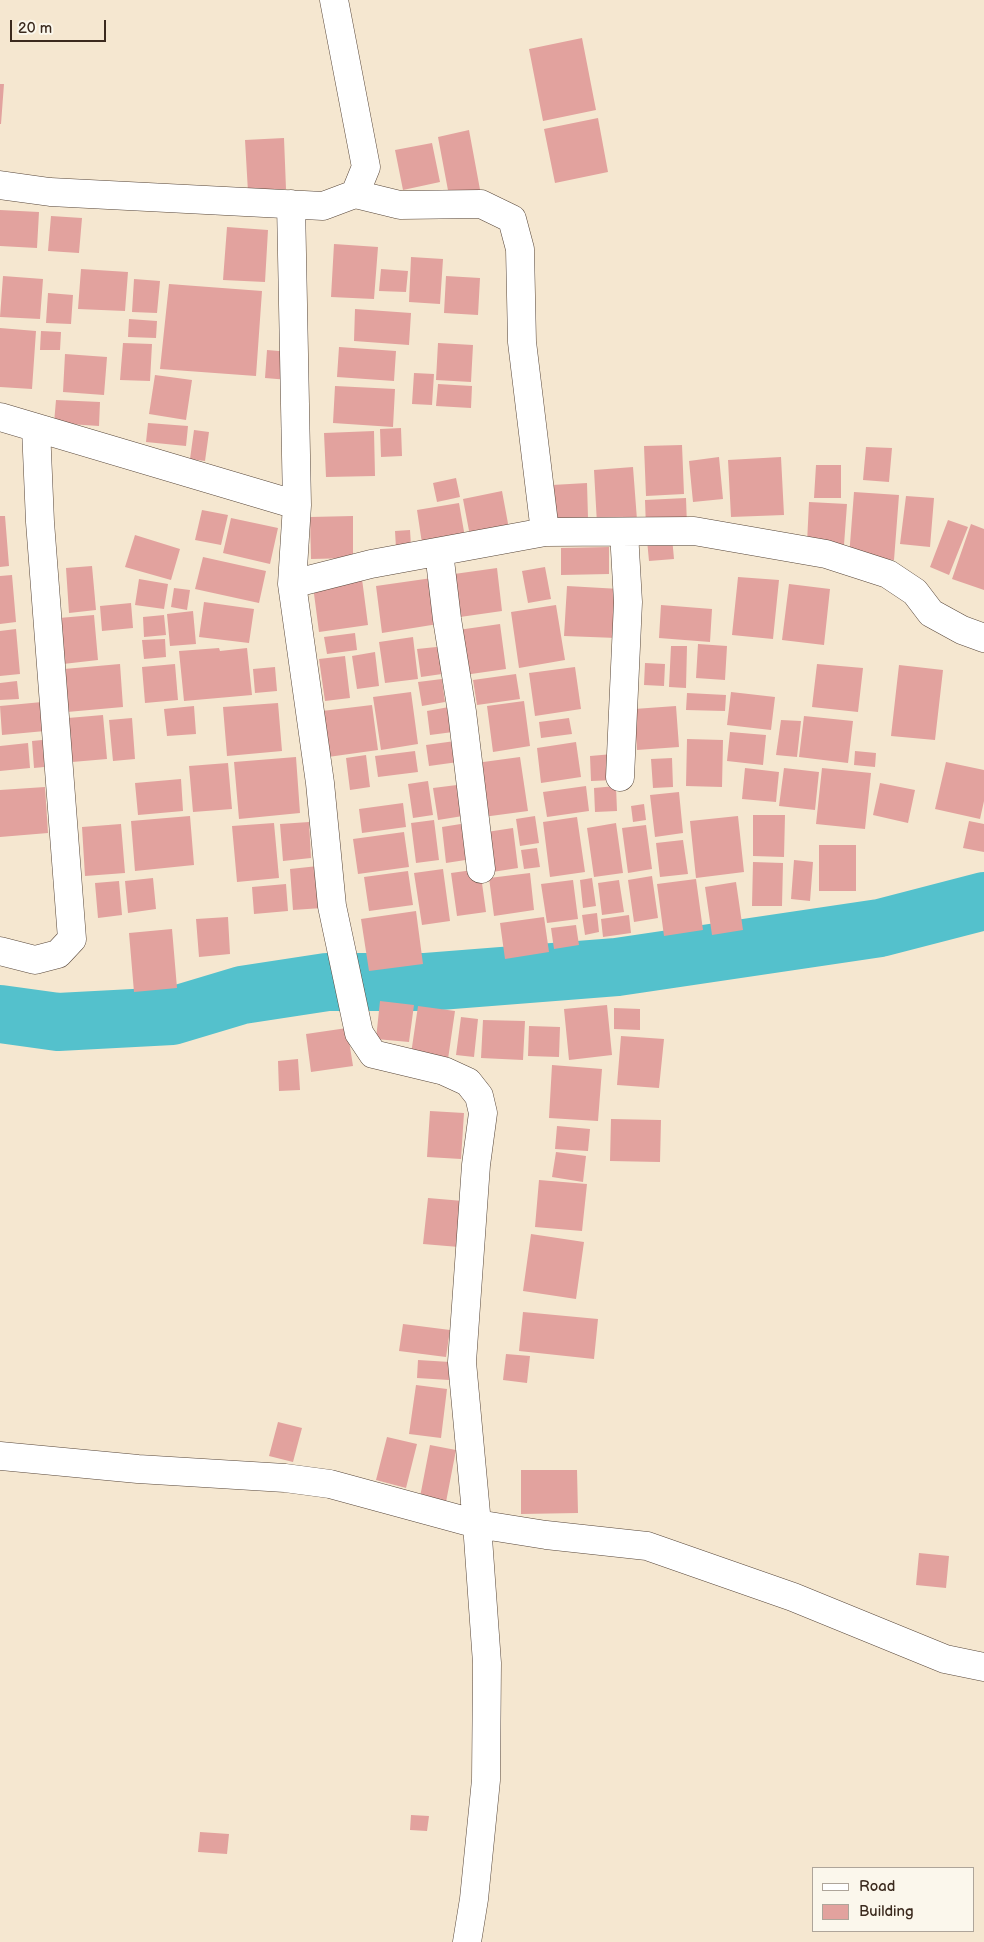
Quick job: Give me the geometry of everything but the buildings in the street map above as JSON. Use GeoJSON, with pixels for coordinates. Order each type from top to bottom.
{"type":"FeatureCollection","features":[{"type":"Feature","properties":{"kind":"street"},"geometry":{"type":"LineString","coordinates":[[334,0],[366,167],[355,194]]}},
{"type":"Feature","properties":{"kind":"street"},"geometry":{"type":"LineString","coordinates":[[0,185],[50,192],[323,206],[355,194],[400,205],[481,204],[512,219],[520,248],[522,342],[545,532]]}},
{"type":"Feature","properties":{"kind":"street"},"geometry":{"type":"LineString","coordinates":[[291,204],[297,505],[292,584],[320,783],[332,906],[342,958],[359,1033],[373,1054],[444,1071],[468,1082],[480,1096],[483,1113],[476,1165],[462,1362],[478,1524],[487,1663],[486,1780],[474,1900],[467,1942]]}},
{"type":"Feature","properties":{"kind":"street"},"geometry":{"type":"LineString","coordinates":[[0,417],[297,505]]}},
{"type":"Feature","properties":{"kind":"street"},"geometry":{"type":"LineString","coordinates":[[0,952],[36,960],[58,954],[72,939],[40,522],[36,428]]}},
{"type":"Feature","properties":{"kind":"street"},"geometry":{"type":"LineString","coordinates":[[292,584],[371,564],[545,532],[694,531],[826,554],[888,574],[915,592],[931,613],[962,630],[984,638]]}},
{"type":"Feature","properties":{"kind":"street"},"geometry":{"type":"LineString","coordinates":[[620,777],[628,602],[624,532]]}},
{"type":"Feature","properties":{"kind":"street"},"geometry":{"type":"LineString","coordinates":[[439,552],[446,619],[462,712],[481,869]]}},
{"type":"Feature","properties":{"kind":"street"},"geometry":{"type":"LineString","coordinates":[[0,1456],[138,1469],[285,1478],[330,1484],[478,1524],[546,1535],[647,1546],[793,1597],[945,1659],[984,1667]]}},
{"type":"Feature","properties":{"kind":"waterway"},"geometry":{"type":"LineString","coordinates":[[0,1014],[58,1022],[172,1016],[242,995],[327,982],[426,982],[617,967],[880,928],[984,901]]}}]}
